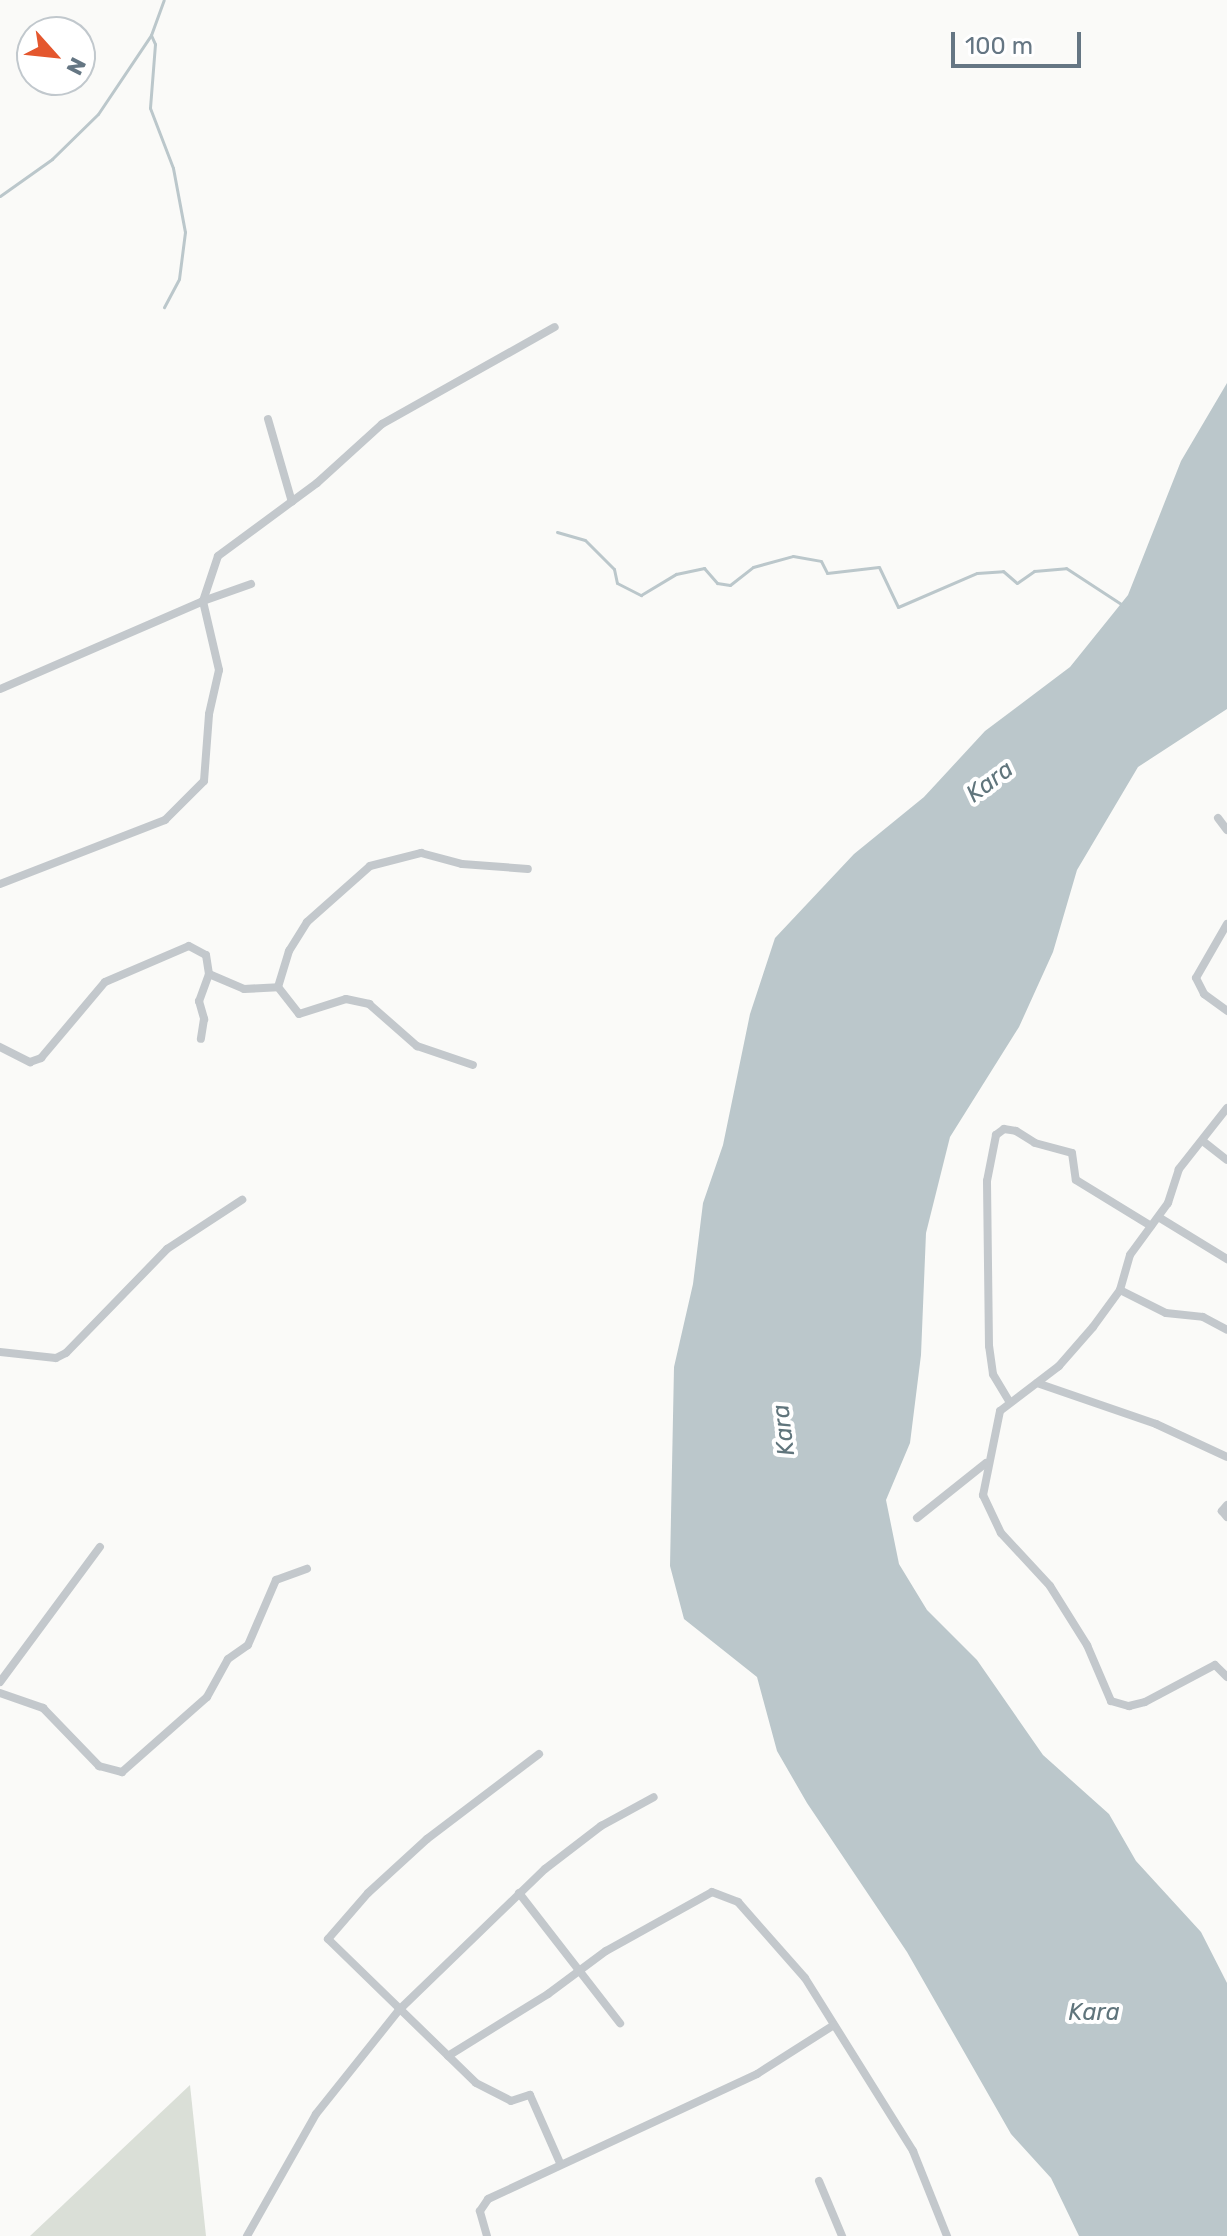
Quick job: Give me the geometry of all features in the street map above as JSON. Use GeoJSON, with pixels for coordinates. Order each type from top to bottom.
{"type":"FeatureCollection","features":[{"type":"Feature","properties":{"kind":"street"},"geometry":{"type":"LineString","coordinates":[[0,884],[165,820],[204,781],[209,714],[219,670],[203,601],[218,556],[292,502],[382,424],[555,327]]}},
{"type":"Feature","properties":{"kind":"street"},"geometry":{"type":"LineString","coordinates":[[268,419],[292,502]]}},
{"type":"Feature","properties":{"kind":"street"},"geometry":{"type":"LineString","coordinates":[[0,689],[203,601],[251,584]]}},
{"type":"Feature","properties":{"kind":"street"},"geometry":{"type":"LineString","coordinates":[[1218,818],[1227,830]]}},
{"type":"Feature","properties":{"kind":"street"},"geometry":{"type":"LineString","coordinates":[[278,987],[289,951],[307,922],[370,866],[421,853],[462,864],[528,869]]}},
{"type":"Feature","properties":{"kind":"street"},"geometry":{"type":"LineString","coordinates":[[1227,924],[1196,978],[1204,994],[1227,1011]]}},
{"type":"Feature","properties":{"kind":"street"},"geometry":{"type":"LineString","coordinates":[[0,1047],[30,1062],[41,1058],[105,982],[177,949],[198,948],[206,955],[209,974],[199,1001],[204,1019],[201,1039]]}},
{"type":"Feature","properties":{"kind":"street"},"geometry":{"type":"LineString","coordinates":[[209,974],[244,989],[278,987]]}},
{"type":"Feature","properties":{"kind":"street"},"geometry":{"type":"LineString","coordinates":[[278,987],[299,1014],[346,999],[369,1004],[417,1046],[473,1065]]}},
{"type":"Feature","properties":{"kind":"street"},"geometry":{"type":"LineString","coordinates":[[1227,1108],[1204,1142],[1179,1169],[1160,1218],[1130,1255],[1120,1290],[1074,1350],[1037,1383],[1009,1401],[995,1421],[983,1495],[990,1515],[1050,1586],[1091,1652],[1111,1701],[1129,1706],[1145,1702],[1215,1665],[1227,1677]]}},
{"type":"Feature","properties":{"kind":"street"},"geometry":{"type":"LineString","coordinates":[[1009,1401],[993,1374],[989,1346],[987,1193],[996,1135],[1004,1129],[1016,1131],[1035,1143],[1072,1153],[1076,1180],[1151,1226]]}},
{"type":"Feature","properties":{"kind":"street"},"geometry":{"type":"LineString","coordinates":[[1204,1142],[1227,1160]]}},
{"type":"Feature","properties":{"kind":"street"},"geometry":{"type":"LineString","coordinates":[[0,1352],[56,1358],[66,1353],[167,1249],[242,1200]]}},
{"type":"Feature","properties":{"kind":"street"},"geometry":{"type":"LineString","coordinates":[[1160,1218],[1227,1259]]}},
{"type":"Feature","properties":{"kind":"street"},"geometry":{"type":"LineString","coordinates":[[1120,1290],[1166,1313],[1203,1317],[1227,1330]]}},
{"type":"Feature","properties":{"kind":"street"},"geometry":{"type":"LineString","coordinates":[[1037,1383],[1156,1424],[1227,1457]]}},
{"type":"Feature","properties":{"kind":"street"},"geometry":{"type":"LineString","coordinates":[[917,1518],[986,1463]]}},
{"type":"Feature","properties":{"kind":"street"},"geometry":{"type":"LineString","coordinates":[[1227,1505],[1222,1511],[1227,1517]]}},
{"type":"Feature","properties":{"kind":"street"},"geometry":{"type":"LineString","coordinates":[[0,1682],[100,1547]]}},
{"type":"Feature","properties":{"kind":"street"},"geometry":{"type":"LineString","coordinates":[[0,1693],[43,1708],[99,1766],[122,1772],[207,1697],[228,1659],[248,1645],[276,1580],[307,1569]]}},
{"type":"Feature","properties":{"kind":"street"},"geometry":{"type":"LineString","coordinates":[[539,1754],[427,1839],[368,1893],[328,1939],[476,2083],[511,2101],[530,2095],[560,2163]]}},
{"type":"Feature","properties":{"kind":"street"},"geometry":{"type":"LineString","coordinates":[[247,2236],[316,2114],[399,2010],[519,1893],[601,1826],[654,1797]]}},
{"type":"Feature","properties":{"kind":"street"},"geometry":{"type":"LineString","coordinates":[[448,2056],[580,1969],[712,1892],[738,1902],[805,1978],[917,2159],[947,2236]]}},
{"type":"Feature","properties":{"kind":"street"},"geometry":{"type":"LineString","coordinates":[[519,1893],[620,2023]]}},
{"type":"Feature","properties":{"kind":"street"},"geometry":{"type":"LineString","coordinates":[[487,2236],[483,2203],[560,2163],[757,2074],[834,2025]]}},
{"type":"Feature","properties":{"kind":"street"},"geometry":{"type":"LineString","coordinates":[[819,2181],[842,2236]]}},
{"type":"Feature","properties":{"kind":"shaded area"},"geometry":{"type":"Polygon","coordinates":[[[190,2085],[206,2236],[30,2236],[190,2085]]]}},
{"type":"Feature","properties":{"kind":"water","name":"Kara"},"geometry":{"type":"Polygon","coordinates":[[[1227,383],[1227,709],[1138,767],[1077,870],[1053,952],[1019,1027],[950,1137],[926,1233],[921,1355],[910,1443],[886,1500],[899,1564],[927,1610],[977,1660],[1043,1755],[1109,1814],[1136,1861],[1201,1932],[1227,1983],[1227,2236],[1079,2236],[1051,2178],[1011,2134],[907,1952],[807,1803],[777,1751],[757,1677],[684,1619],[670,1566],[674,1367],[693,1284],[703,1203],[723,1145],[750,1014],[775,938],[854,854],[924,797],[985,731],[1070,667],[1128,595],[1181,461],[1227,383]]]}},
{"type":"Feature","properties":{"kind":"waterway"},"geometry":{"type":"LineString","coordinates":[[0,196],[52,159],[98,114],[151,35],[164,0]]}},
{"type":"Feature","properties":{"kind":"waterway"},"geometry":{"type":"LineString","coordinates":[[151,35],[155,44],[150,108],[173,168],[185,232],[179,279],[164,307]]}},
{"type":"Feature","properties":{"kind":"waterway"},"geometry":{"type":"LineString","coordinates":[[557,532],[585,540],[614,569],[617,583],[641,595],[676,574],[704,568],[717,583],[730,585],[753,567],[793,556],[821,561],[827,573],[879,567],[898,607],[977,573],[1003,571],[1017,583],[1034,571],[1066,568],[1124,606]]}}]}
